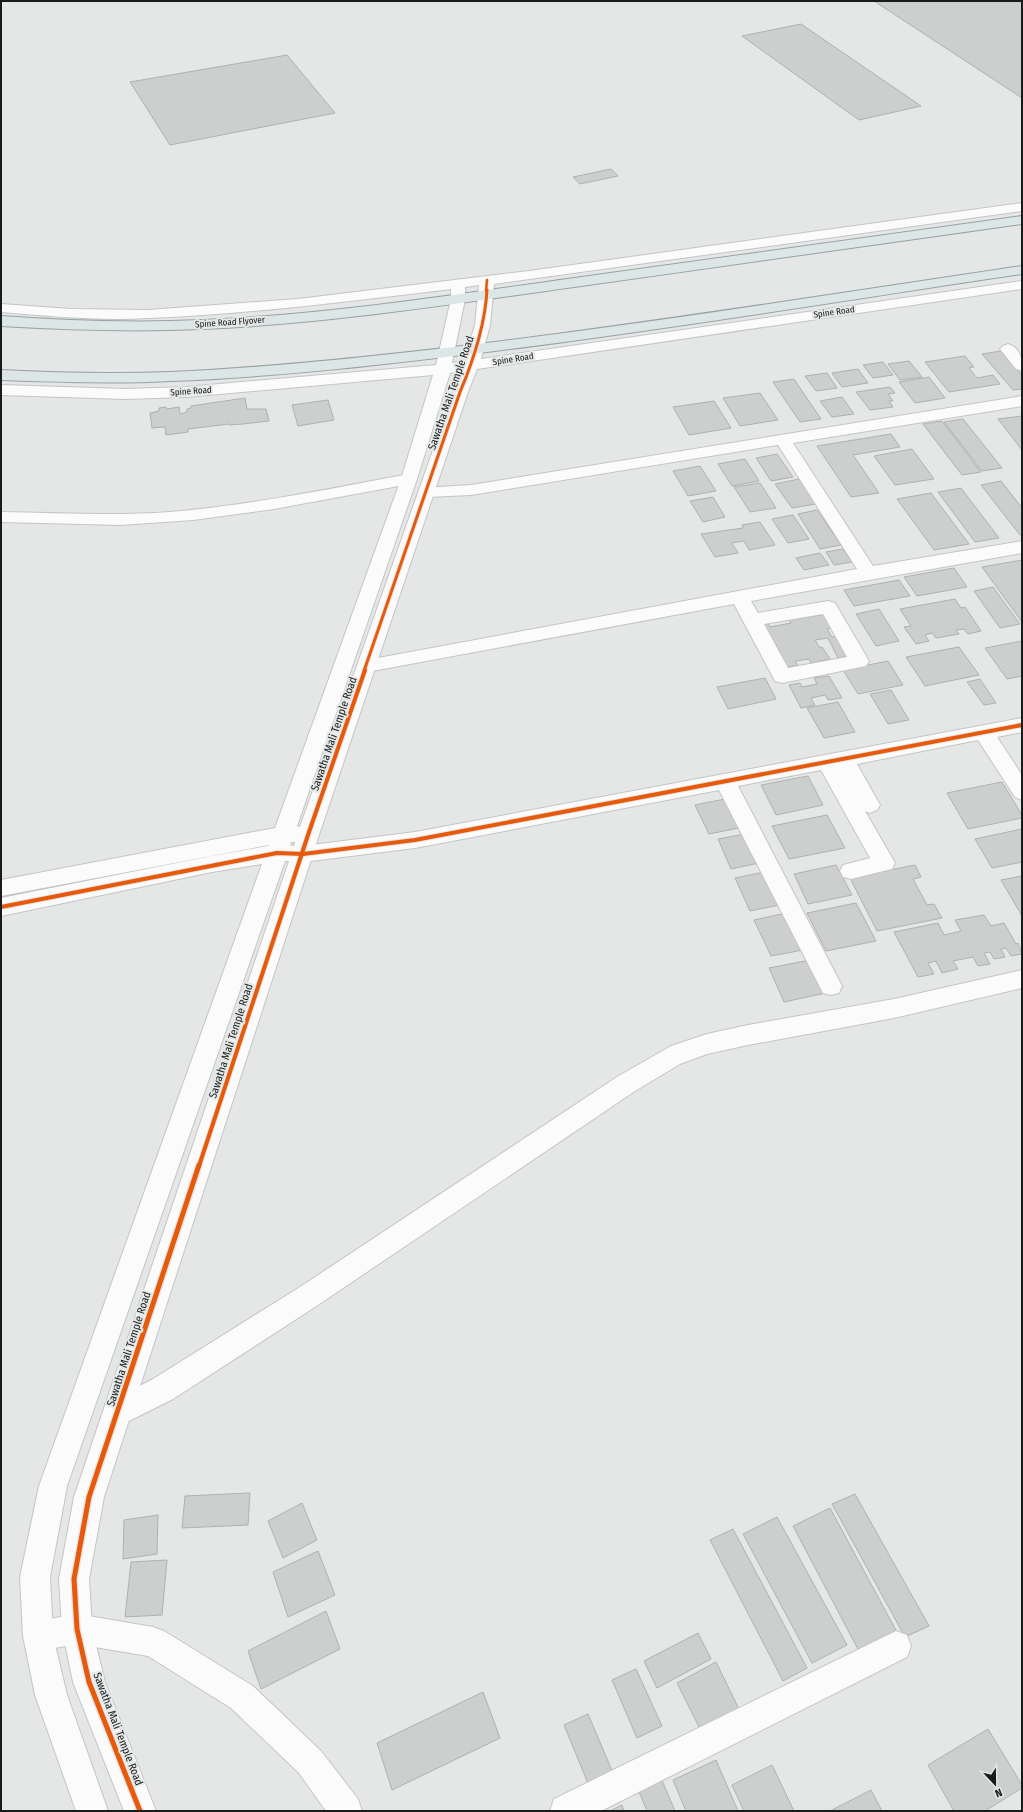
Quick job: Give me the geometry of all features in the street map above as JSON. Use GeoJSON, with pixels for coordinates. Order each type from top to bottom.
{"type":"FeatureCollection","features":[{"type":"Feature","properties":{"kind":"main road"},"geometry":{"type":"LineString","coordinates":[[458,299],[487,288],[1022,220]]}},
{"type":"Feature","properties":{"kind":"main road","name":"Spine Road"},"geometry":{"type":"LineString","coordinates":[[474,357],[539,342],[1022,270]]}},
{"type":"Feature","properties":{"kind":"main road"},"geometry":{"type":"LineString","coordinates":[[386,293],[392,307]]}},
{"type":"Feature","properties":{"kind":"main road","name":"Spine Road Flyover"},"geometry":{"type":"LineString","coordinates":[[1,321],[64,326],[144,327],[223,324],[458,299]]}},
{"type":"Feature","properties":{"kind":"main road"},"geometry":{"type":"LineString","coordinates":[[1,375],[38,378],[130,380],[445,361]]}},
{"type":"Feature","properties":{"kind":"street"},"geometry":{"type":"LineString","coordinates":[[1,308],[71,313],[148,314],[298,303],[458,284],[487,288],[1022,207]]}},
{"type":"Feature","properties":{"kind":"street","name":"Sawatha Mali Temple Road"},"geometry":{"type":"LineString","coordinates":[[140,1811],[89,1682],[77,1629],[74,1579],[87,1505],[305,844],[366,666],[418,485],[458,299],[458,284]]}},
{"type":"Feature","properties":{"kind":"street","name":"Spine Road"},"geometry":{"type":"LineString","coordinates":[[1,390],[126,394],[186,392],[445,361],[1022,285]]}},
{"type":"Feature","properties":{"kind":"street","name":"Sawatha Mali Temple Road"},"geometry":{"type":"LineString","coordinates":[[92,1811],[51,1695],[38,1636],[35,1577],[53,1486],[280,843],[418,485],[460,392],[474,357],[483,329],[487,288]]}},
{"type":"Feature","properties":{"kind":"street"},"geometry":{"type":"LineString","coordinates":[[1008,349],[1022,366]]}},
{"type":"Feature","properties":{"kind":"street"},"geometry":{"type":"LineString","coordinates":[[1,517],[128,520],[191,516],[418,485],[471,490],[1022,402]]}},
{"type":"Feature","properties":{"kind":"street"},"geometry":{"type":"LineString","coordinates":[[783,441],[868,573]]}},
{"type":"Feature","properties":{"kind":"street"},"geometry":{"type":"LineString","coordinates":[[366,666],[740,596],[1022,547]]}},
{"type":"Feature","properties":{"kind":"street"},"geometry":{"type":"LineString","coordinates":[[740,596],[752,620],[782,676],[859,661],[828,607],[752,620]]}},
{"type":"Feature","properties":{"kind":"street"},"geometry":{"type":"LineString","coordinates":[[1,888],[280,843],[305,844],[415,840],[1022,725]]}},
{"type":"Feature","properties":{"kind":"street"},"geometry":{"type":"LineString","coordinates":[[984,733],[1022,792]]}},
{"type":"Feature","properties":{"kind":"street"},"geometry":{"type":"LineString","coordinates":[[836,761],[870,805]]}},
{"type":"Feature","properties":{"kind":"street"},"geometry":{"type":"LineString","coordinates":[[836,761],[884,863],[851,871]]}},
{"type":"Feature","properties":{"kind":"street"},"geometry":{"type":"LineString","coordinates":[[725,782],[831,986]]}},
{"type":"Feature","properties":{"kind":"street"},"geometry":{"type":"LineString","coordinates":[[1,907],[212,864],[280,843]]}},
{"type":"Feature","properties":{"kind":"street"},"geometry":{"type":"LineString","coordinates":[[117,1413],[163,1389],[309,1296],[626,1084],[675,1056],[687,1051],[746,1036],[950,997],[1022,979]]}},
{"type":"Feature","properties":{"kind":"street"},"geometry":{"type":"LineString","coordinates":[[38,1636],[77,1629],[154,1642],[242,1697],[310,1762],[346,1811]]}},
{"type":"Feature","properties":{"kind":"street"},"geometry":{"type":"LineString","coordinates":[[566,1811],[896,1646]]}},
{"type":"Feature","properties":{"kind":"building"},"geometry":{"type":"Polygon","coordinates":[[[874,1],[1022,1],[1022,98],[874,1]]]}},
{"type":"Feature","properties":{"kind":"building"},"geometry":{"type":"Polygon","coordinates":[[[801,24],[921,106],[859,120],[742,36],[801,24]]]}},
{"type":"Feature","properties":{"kind":"building"},"geometry":{"type":"Polygon","coordinates":[[[287,55],[335,113],[170,145],[130,82],[287,55]]]}},
{"type":"Feature","properties":{"kind":"building"},"geometry":{"type":"Polygon","coordinates":[[[611,169],[618,176],[580,184],[573,177],[611,169]]]}},
{"type":"Feature","properties":{"kind":"building"},"geometry":{"type":"Polygon","coordinates":[[[1001,351],[1022,375],[1022,389],[1013,390],[982,354],[1001,351]]]}},
{"type":"Feature","properties":{"kind":"building"},"geometry":{"type":"Polygon","coordinates":[[[965,356],[974,367],[969,368],[977,378],[993,375],[1000,384],[949,392],[925,362],[965,356]]]}},
{"type":"Feature","properties":{"kind":"building"},"geometry":{"type":"Polygon","coordinates":[[[909,361],[922,377],[900,380],[888,364],[909,361]]]}},
{"type":"Feature","properties":{"kind":"building"},"geometry":{"type":"Polygon","coordinates":[[[883,362],[893,375],[873,378],[863,365],[883,362]]]}},
{"type":"Feature","properties":{"kind":"building"},"geometry":{"type":"Polygon","coordinates":[[[858,369],[868,383],[842,387],[832,373],[858,369]]]}},
{"type":"Feature","properties":{"kind":"building"},"geometry":{"type":"Polygon","coordinates":[[[827,373],[837,388],[816,391],[805,376],[827,373]]]}},
{"type":"Feature","properties":{"kind":"building"},"geometry":{"type":"Polygon","coordinates":[[[929,377],[945,398],[915,403],[899,382],[929,377]]]}},
{"type":"Feature","properties":{"kind":"building"},"geometry":{"type":"Polygon","coordinates":[[[794,379],[821,419],[800,422],[773,382],[794,379]]]}},
{"type":"Feature","properties":{"kind":"building"},"geometry":{"type":"Polygon","coordinates":[[[890,387],[895,393],[888,394],[893,401],[889,401],[893,407],[870,410],[856,392],[890,387]]]}},
{"type":"Feature","properties":{"kind":"building"},"geometry":{"type":"Polygon","coordinates":[[[760,393],[778,420],[740,426],[723,398],[760,393]]]}},
{"type":"Feature","properties":{"kind":"building"},"geometry":{"type":"Polygon","coordinates":[[[842,397],[854,414],[832,417],[820,401],[842,397]]]}},
{"type":"Feature","properties":{"kind":"building"},"geometry":{"type":"Polygon","coordinates":[[[245,398],[247,409],[266,409],[269,421],[188,429],[188,432],[166,435],[165,427],[152,428],[150,413],[159,411],[159,408],[166,407],[167,409],[179,407],[180,414],[187,412],[187,409],[191,408],[191,406],[245,398]]]}},
{"type":"Feature","properties":{"kind":"building"},"geometry":{"type":"Polygon","coordinates":[[[328,400],[334,420],[298,426],[292,405],[328,400]]]}},
{"type":"Feature","properties":{"kind":"building"},"geometry":{"type":"Polygon","coordinates":[[[714,401],[731,428],[689,435],[673,407],[714,401]]]}},
{"type":"Feature","properties":{"kind":"building"},"geometry":{"type":"Polygon","coordinates":[[[1022,416],[1022,450],[998,419],[1022,416]]]}},
{"type":"Feature","properties":{"kind":"building"},"geometry":{"type":"Polygon","coordinates":[[[963,419],[1002,468],[982,471],[944,422],[963,419]]]}},
{"type":"Feature","properties":{"kind":"building"},"geometry":{"type":"Polygon","coordinates":[[[942,421],[981,472],[962,475],[923,424],[942,421]]]}},
{"type":"Feature","properties":{"kind":"building"},"geometry":{"type":"Polygon","coordinates":[[[891,434],[900,447],[853,455],[879,493],[851,497],[817,446],[891,434]]]}},
{"type":"Feature","properties":{"kind":"building"},"geometry":{"type":"Polygon","coordinates":[[[912,449],[934,479],[895,485],[874,456],[912,449]]]}},
{"type":"Feature","properties":{"kind":"building"},"geometry":{"type":"Polygon","coordinates":[[[777,454],[793,477],[771,481],[756,458],[777,454]]]}},
{"type":"Feature","properties":{"kind":"building"},"geometry":{"type":"Polygon","coordinates":[[[745,459],[759,481],[732,486],[718,464],[745,459]]]}},
{"type":"Feature","properties":{"kind":"building"},"geometry":{"type":"Polygon","coordinates":[[[700,466],[716,491],[688,496],[673,471],[700,466]]]}},
{"type":"Feature","properties":{"kind":"building"},"geometry":{"type":"Polygon","coordinates":[[[799,479],[816,504],[792,508],[775,484],[799,479]]]}},
{"type":"Feature","properties":{"kind":"building"},"geometry":{"type":"Polygon","coordinates":[[[1001,481],[1022,508],[1022,535],[1020,535],[981,485],[1001,481]]]}},
{"type":"Feature","properties":{"kind":"building"},"geometry":{"type":"Polygon","coordinates":[[[760,483],[776,508],[750,512],[734,487],[760,483]]]}},
{"type":"Feature","properties":{"kind":"building"},"geometry":{"type":"Polygon","coordinates":[[[961,488],[999,538],[975,542],[938,492],[961,488]]]}},
{"type":"Feature","properties":{"kind":"building"},"geometry":{"type":"Polygon","coordinates":[[[931,493],[969,544],[934,550],[897,499],[931,493]]]}},
{"type":"Feature","properties":{"kind":"building"},"geometry":{"type":"Polygon","coordinates":[[[713,497],[725,517],[703,522],[690,501],[713,497]]]}},
{"type":"Feature","properties":{"kind":"building"},"geometry":{"type":"Polygon","coordinates":[[[817,510],[841,545],[820,549],[798,514],[817,510]]]}},
{"type":"Feature","properties":{"kind":"building"},"geometry":{"type":"Polygon","coordinates":[[[793,515],[809,539],[788,543],[772,519],[793,515]]]}},
{"type":"Feature","properties":{"kind":"building"},"geometry":{"type":"Polygon","coordinates":[[[760,522],[775,545],[749,550],[744,541],[732,543],[738,553],[715,557],[701,534],[743,528],[742,525],[760,522]]]}},
{"type":"Feature","properties":{"kind":"building"},"geometry":{"type":"Polygon","coordinates":[[[843,549],[852,562],[834,565],[826,552],[843,549]]]}},
{"type":"Feature","properties":{"kind":"building"},"geometry":{"type":"Polygon","coordinates":[[[820,553],[829,565],[804,570],[796,558],[820,553]]]}},
{"type":"Feature","properties":{"kind":"building"},"geometry":{"type":"Polygon","coordinates":[[[1022,560],[1022,622],[982,567],[1022,560]]]}},
{"type":"Feature","properties":{"kind":"building"},"geometry":{"type":"Polygon","coordinates":[[[954,568],[967,587],[917,596],[904,577],[954,568]]]}},
{"type":"Feature","properties":{"kind":"building"},"geometry":{"type":"Polygon","coordinates":[[[899,580],[910,596],[854,606],[844,590],[899,580]]]}},
{"type":"Feature","properties":{"kind":"building"},"geometry":{"type":"Polygon","coordinates":[[[993,587],[1020,624],[1000,628],[974,591],[993,587]]]}},
{"type":"Feature","properties":{"kind":"building"},"geometry":{"type":"Polygon","coordinates":[[[955,599],[961,608],[965,607],[981,631],[968,634],[964,629],[956,630],[959,634],[936,638],[932,633],[925,635],[929,641],[916,644],[904,627],[911,626],[900,609],[955,599]]]}},
{"type":"Feature","properties":{"kind":"building"},"geometry":{"type":"Polygon","coordinates":[[[879,609],[899,641],[876,646],[856,614],[879,609]]]}},
{"type":"Feature","properties":{"kind":"building"},"geometry":{"type":"Polygon","coordinates":[[[826,614],[834,627],[827,629],[832,637],[842,636],[854,655],[838,658],[828,638],[815,640],[830,659],[811,663],[809,659],[795,661],[798,665],[783,668],[775,653],[780,652],[775,643],[770,643],[760,625],[768,623],[770,627],[791,623],[789,620],[826,614]]]}},
{"type":"Feature","properties":{"kind":"building"},"geometry":{"type":"Polygon","coordinates":[[[1022,641],[1022,676],[1007,679],[985,648],[1022,641]]]}},
{"type":"Feature","properties":{"kind":"building"},"geometry":{"type":"Polygon","coordinates":[[[959,647],[979,675],[925,686],[906,657],[959,647]]]}},
{"type":"Feature","properties":{"kind":"building"},"geometry":{"type":"Polygon","coordinates":[[[888,661],[903,685],[858,694],[843,670],[888,661]]]}},
{"type":"Feature","properties":{"kind":"building"},"geometry":{"type":"Polygon","coordinates":[[[829,676],[842,698],[828,700],[825,695],[811,698],[815,705],[801,708],[789,685],[800,683],[802,687],[817,684],[814,678],[829,676]]]}},
{"type":"Feature","properties":{"kind":"building"},"geometry":{"type":"Polygon","coordinates":[[[765,678],[776,699],[728,709],[717,687],[765,678]]]}},
{"type":"Feature","properties":{"kind":"building"},"geometry":{"type":"Polygon","coordinates":[[[980,679],[996,703],[984,705],[967,682],[980,679]]]}},
{"type":"Feature","properties":{"kind":"building"},"geometry":{"type":"Polygon","coordinates":[[[891,690],[909,720],[888,724],[870,694],[891,690]]]}},
{"type":"Feature","properties":{"kind":"building"},"geometry":{"type":"Polygon","coordinates":[[[838,702],[855,732],[824,738],[807,708],[838,702]]]}},
{"type":"Feature","properties":{"kind":"building"},"geometry":{"type":"Polygon","coordinates":[[[808,776],[823,805],[776,815],[761,785],[808,776]]]}},
{"type":"Feature","properties":{"kind":"building"},"geometry":{"type":"Polygon","coordinates":[[[1002,782],[1022,815],[1022,818],[968,829],[947,793],[1002,782]]]}},
{"type":"Feature","properties":{"kind":"building"},"geometry":{"type":"Polygon","coordinates":[[[725,799],[739,828],[709,834],[695,805],[725,799]]]}},
{"type":"Feature","properties":{"kind":"building"},"geometry":{"type":"Polygon","coordinates":[[[827,815],[845,848],[789,859],[772,826],[827,815]]]}},
{"type":"Feature","properties":{"kind":"building"},"geometry":{"type":"Polygon","coordinates":[[[1022,829],[1022,862],[992,868],[975,839],[1022,829]]]}},
{"type":"Feature","properties":{"kind":"building"},"geometry":{"type":"Polygon","coordinates":[[[745,834],[759,863],[731,869],[718,839],[745,834]]]}},
{"type":"Feature","properties":{"kind":"building"},"geometry":{"type":"Polygon","coordinates":[[[836,865],[852,895],[808,904],[794,874],[836,865]]]}},
{"type":"Feature","properties":{"kind":"building"},"geometry":{"type":"Polygon","coordinates":[[[915,865],[921,877],[913,879],[927,905],[934,904],[942,918],[877,931],[850,878],[915,865]]]}},
{"type":"Feature","properties":{"kind":"building"},"geometry":{"type":"Polygon","coordinates":[[[764,872],[780,905],[750,911],[735,878],[764,872]]]}},
{"type":"Feature","properties":{"kind":"building"},"geometry":{"type":"Polygon","coordinates":[[[1022,876],[1022,916],[1001,880],[1022,876]]]}},
{"type":"Feature","properties":{"kind":"building"},"geometry":{"type":"Polygon","coordinates":[[[856,903],[876,941],[826,951],[807,913],[856,903]]]}},
{"type":"Feature","properties":{"kind":"building"},"geometry":{"type":"Polygon","coordinates":[[[786,913],[803,950],[771,956],[754,920],[786,913]]]}},
{"type":"Feature","properties":{"kind":"building"},"geometry":{"type":"Polygon","coordinates":[[[984,915],[991,926],[1004,923],[1016,944],[1018,943],[1022,954],[1011,956],[1006,948],[1001,949],[1005,957],[994,959],[990,952],[984,953],[990,964],[978,966],[973,957],[953,961],[958,969],[942,973],[936,961],[928,963],[934,974],[918,977],[894,932],[938,923],[944,935],[961,931],[955,920],[984,915]]]}},
{"type":"Feature","properties":{"kind":"building"},"geometry":{"type":"Polygon","coordinates":[[[810,960],[826,993],[784,1002],[769,968],[810,960]]]}},
{"type":"Feature","properties":{"kind":"building"},"geometry":{"type":"Polygon","coordinates":[[[250,1493],[248,1525],[182,1528],[185,1496],[250,1493]]]}},
{"type":"Feature","properties":{"kind":"building"},"geometry":{"type":"Polygon","coordinates":[[[855,1494],[929,1626],[905,1637],[832,1504],[855,1494]]]}},
{"type":"Feature","properties":{"kind":"building"},"geometry":{"type":"Polygon","coordinates":[[[302,1503],[317,1540],[283,1558],[268,1521],[302,1503]]]}},
{"type":"Feature","properties":{"kind":"building"},"geometry":{"type":"Polygon","coordinates":[[[830,1508],[898,1634],[860,1653],[793,1526],[830,1508]]]}},
{"type":"Feature","properties":{"kind":"building"},"geometry":{"type":"Polygon","coordinates":[[[158,1515],[157,1554],[123,1559],[124,1520],[158,1515]]]}},
{"type":"Feature","properties":{"kind":"building"},"geometry":{"type":"Polygon","coordinates":[[[777,1517],[847,1645],[812,1663],[743,1534],[777,1517]]]}},
{"type":"Feature","properties":{"kind":"building"},"geometry":{"type":"Polygon","coordinates":[[[733,1529],[807,1668],[783,1681],[710,1540],[733,1529]]]}},
{"type":"Feature","properties":{"kind":"building"},"geometry":{"type":"Polygon","coordinates":[[[318,1551],[335,1595],[288,1617],[273,1572],[318,1551]]]}},
{"type":"Feature","properties":{"kind":"building"},"geometry":{"type":"Polygon","coordinates":[[[167,1560],[162,1615],[125,1617],[131,1562],[167,1560]]]}},
{"type":"Feature","properties":{"kind":"building"},"geometry":{"type":"Polygon","coordinates":[[[326,1611],[340,1649],[261,1689],[248,1651],[326,1611]]]}},
{"type":"Feature","properties":{"kind":"building"},"geometry":{"type":"Polygon","coordinates":[[[698,1633],[711,1659],[657,1688],[644,1661],[698,1633]]]}},
{"type":"Feature","properties":{"kind":"building"},"geometry":{"type":"Polygon","coordinates":[[[716,1662],[739,1709],[700,1729],[677,1683],[716,1662]]]}},
{"type":"Feature","properties":{"kind":"building"},"geometry":{"type":"Polygon","coordinates":[[[636,1669],[662,1726],[637,1738],[612,1680],[636,1669]]]}},
{"type":"Feature","properties":{"kind":"building"},"geometry":{"type":"Polygon","coordinates":[[[483,1692],[500,1738],[392,1790],[377,1743],[483,1692]]]}},
{"type":"Feature","properties":{"kind":"building"},"geometry":{"type":"Polygon","coordinates":[[[588,1714],[616,1780],[592,1793],[564,1725],[588,1714]]]}},
{"type":"Feature","properties":{"kind":"building"},"geometry":{"type":"Polygon","coordinates":[[[988,1729],[1022,1785],[1022,1788],[985,1811],[954,1811],[928,1765],[988,1729]]]}},
{"type":"Feature","properties":{"kind":"building"},"geometry":{"type":"Polygon","coordinates":[[[716,1760],[738,1811],[686,1811],[673,1780],[716,1760]]]}},
{"type":"Feature","properties":{"kind":"building"},"geometry":{"type":"Polygon","coordinates":[[[772,1765],[794,1811],[744,1811],[732,1785],[772,1765]]]}},
{"type":"Feature","properties":{"kind":"building"},"geometry":{"type":"Polygon","coordinates":[[[658,1771],[675,1811],[647,1811],[635,1782],[658,1771]]]}},
{"type":"Feature","properties":{"kind":"building"},"geometry":{"type":"Polygon","coordinates":[[[871,1790],[882,1811],[830,1811],[871,1790]]]}},
{"type":"Feature","properties":{"kind":"building"},"geometry":{"type":"Polygon","coordinates":[[[622,1805],[624,1811],[610,1811],[622,1805]]]}},
{"type":"Feature","properties":{"kind":"cycle path"},"geometry":{"type":"LineString","coordinates":[[140,1811],[89,1682],[77,1629],[74,1579],[89,1497],[308,835],[460,392],[476,351],[485,311],[487,280]]}},
{"type":"Feature","properties":{"kind":"cycle path"},"geometry":{"type":"LineString","coordinates":[[1,907],[277,853],[303,854],[415,840],[1022,725]]}}]}
